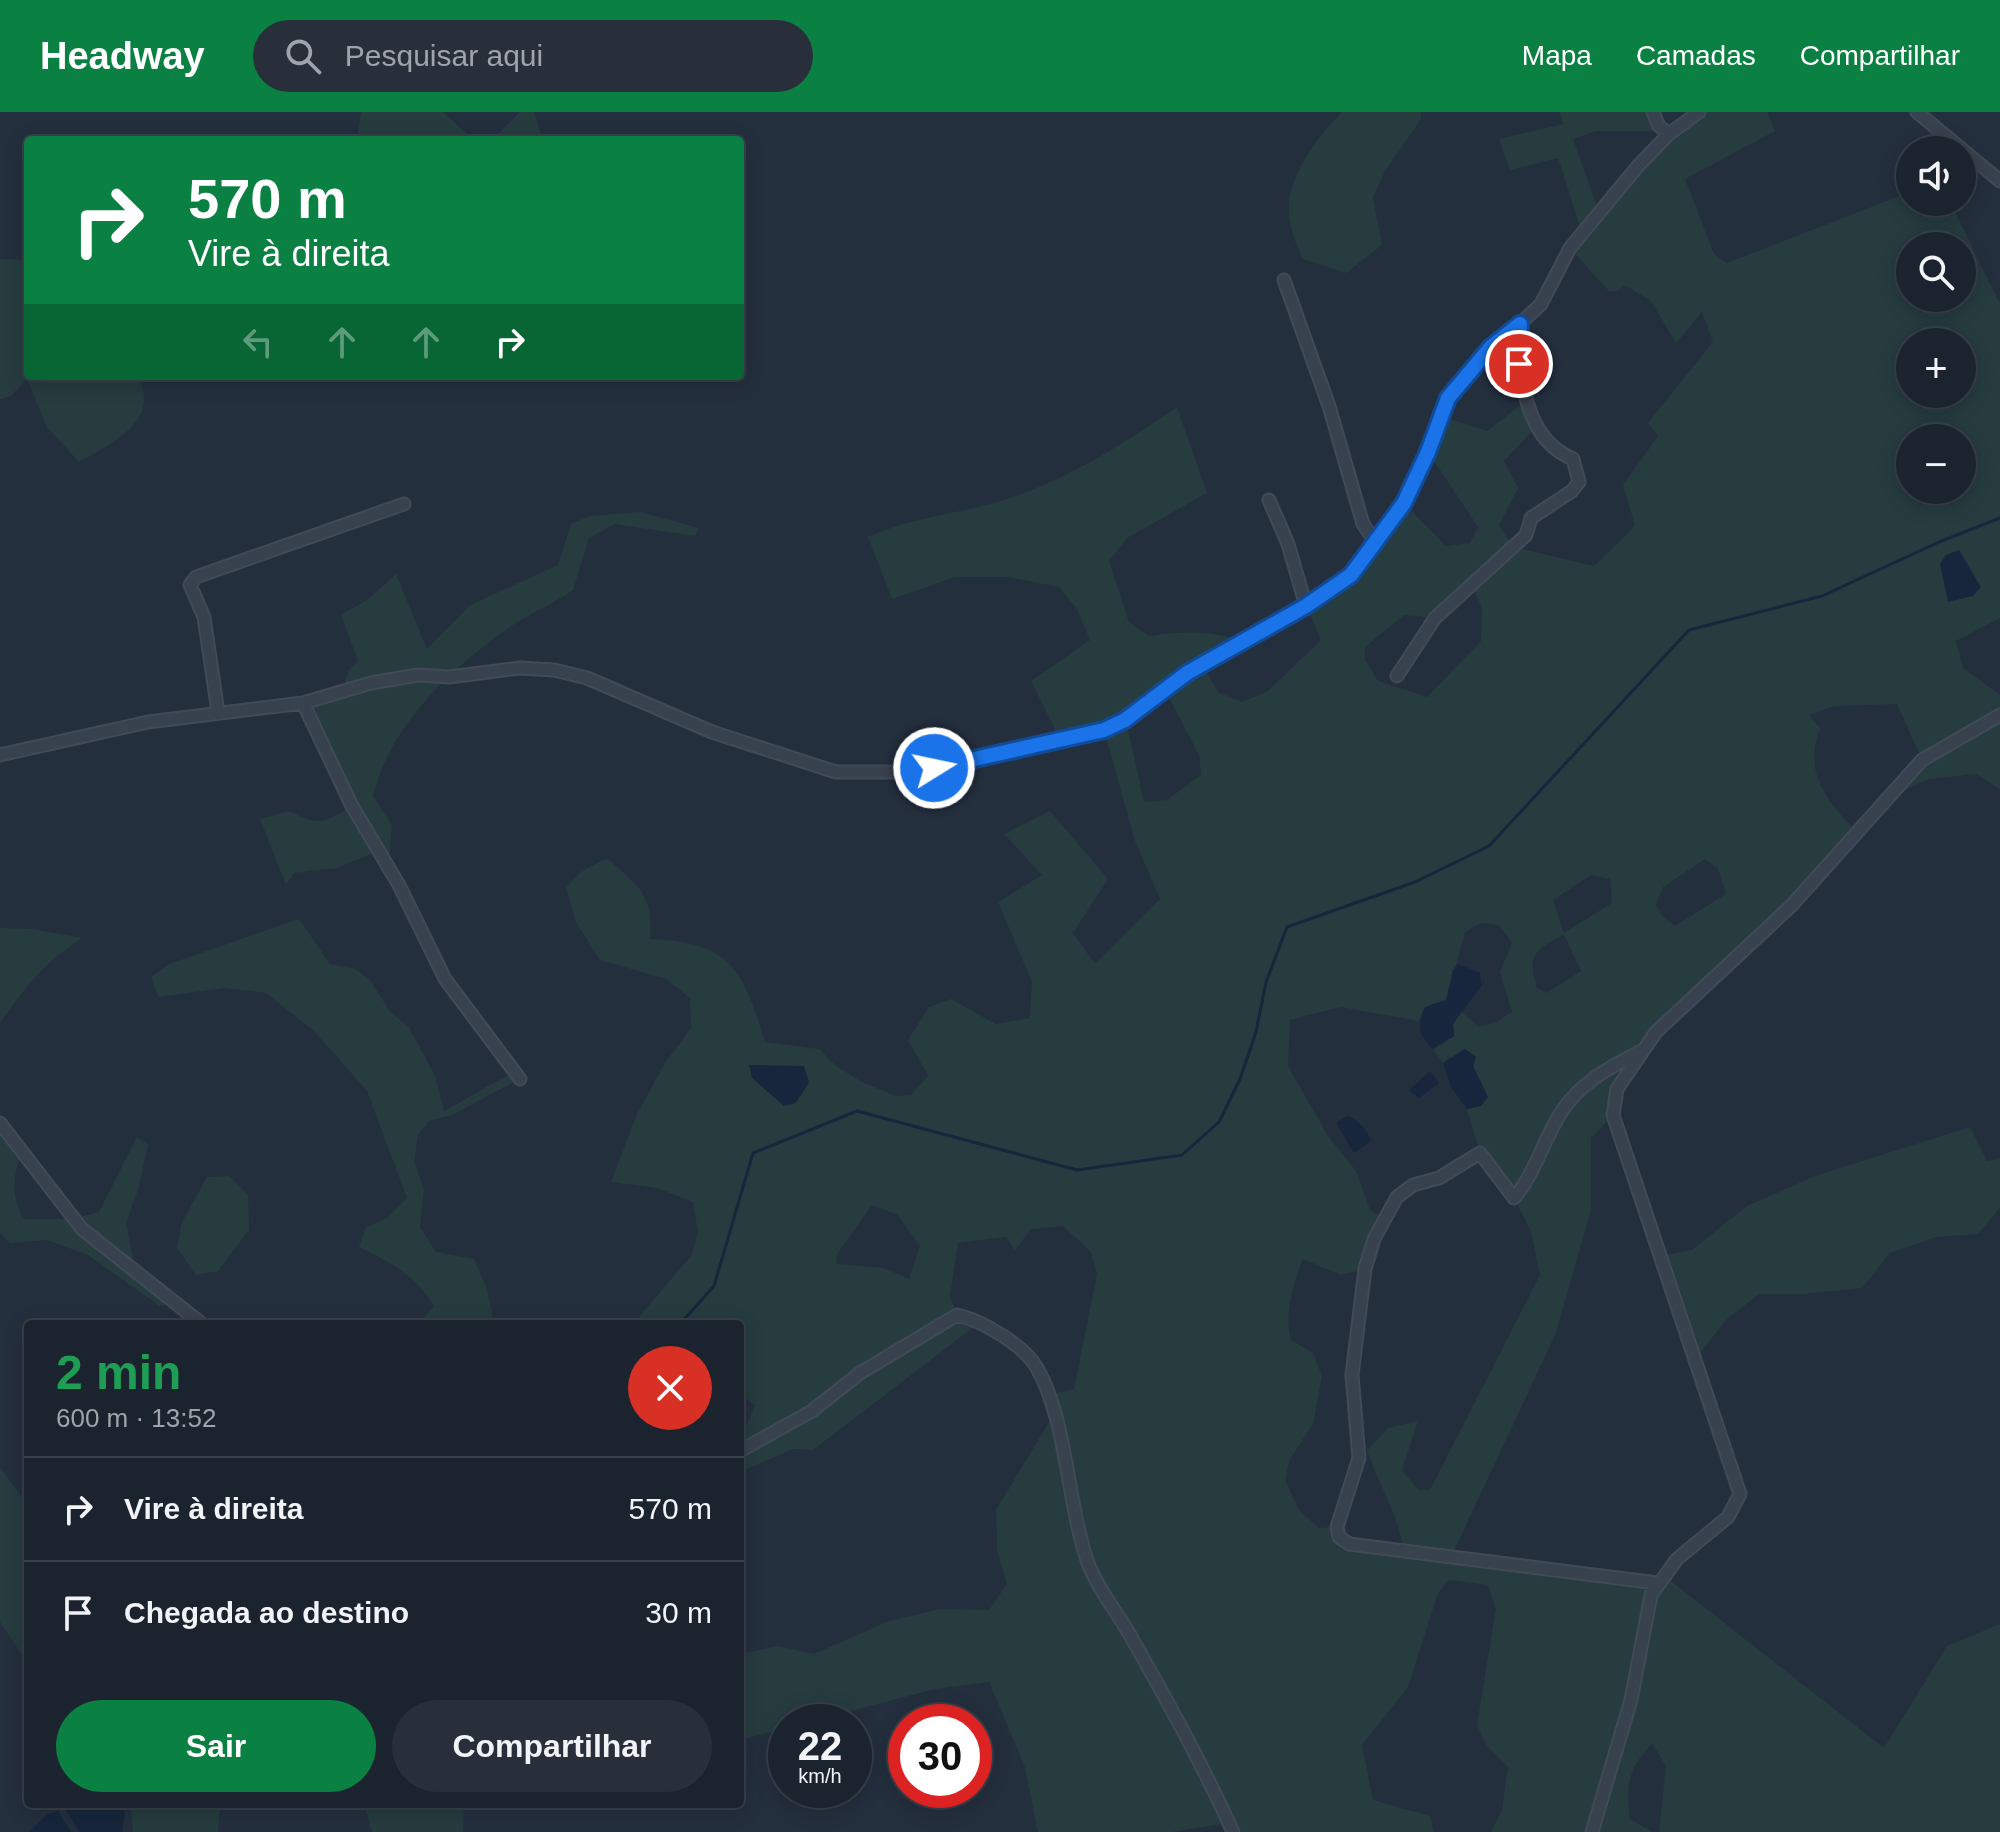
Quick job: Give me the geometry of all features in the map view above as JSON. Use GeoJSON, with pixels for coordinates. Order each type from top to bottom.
{"type":"FeatureCollection","features":[{"type":"Feature","properties":{"kind":"street"},"geometry":{"type":"LineString","coordinates":[[1653,112],[1659,126],[1669,134]]}},
{"type":"Feature","properties":{"kind":"street"},"geometry":{"type":"LineString","coordinates":[[0,755],[148,722],[303,703],[371,683],[418,675],[449,677],[520,668],[554,670],[587,678],[712,732],[836,772],[910,772],[980,760],[1104,730],[1125,720],[1187,673],[1306,606],[1351,575],[1377,544],[1404,503],[1428,452],[1448,398],[1491,347],[1541,304],[1570,248],[1669,134],[1699,112]]}},
{"type":"Feature","properties":{"kind":"street"},"geometry":{"type":"LineString","coordinates":[[1917,112],[2000,181]]}},
{"type":"Feature","properties":{"kind":"street"},"geometry":{"type":"LineString","coordinates":[[1284,280],[1329,406],[1363,524],[1377,544]]}},
{"type":"Feature","properties":{"kind":"street"},"geometry":{"type":"LineString","coordinates":[[1397,676],[1435,618],[1526,535],[1531,518],[1572,491],[1579,482],[1573,459],[1556,452],[1537,426],[1526,401],[1519,364],[1520,324]]}},
{"type":"Feature","properties":{"kind":"street"},"geometry":{"type":"LineString","coordinates":[[1269,500],[1288,544],[1306,606]]}},
{"type":"Feature","properties":{"kind":"street"},"geometry":{"type":"LineString","coordinates":[[218,712],[204,617],[190,585],[196,577],[404,504]]}},
{"type":"Feature","properties":{"kind":"street"},"geometry":{"type":"LineString","coordinates":[[303,703],[352,806],[399,885],[445,979],[520,1079]]}},
{"type":"Feature","properties":{"kind":"street"},"geometry":{"type":"LineString","coordinates":[[1592,1832],[1631,1700],[1651,1595],[1677,1559],[1718,1528],[1740,1494],[1613,1115],[1617,1089],[1656,1032],[1792,905],[1922,760],[2000,715]]}},
{"type":"Feature","properties":{"kind":"street"},"geometry":{"type":"LineString","coordinates":[[1644,1050],[1584,1084],[1562,1111],[1525,1184],[1514,1198],[1480,1153],[1439,1178],[1413,1185],[1397,1197],[1383,1218],[1365,1269],[1352,1375],[1359,1458],[1337,1527],[1339,1537],[1349,1544],[1657,1583]]}},
{"type":"Feature","properties":{"kind":"street"},"geometry":{"type":"LineString","coordinates":[[0,1123],[82,1229],[197,1320]]}},
{"type":"Feature","properties":{"kind":"street"},"geometry":{"type":"LineString","coordinates":[[744,1449],[812,1411],[860,1373],[957,1315],[971,1318],[1023,1353],[1036,1365],[1051,1405],[1075,1520],[1089,1566],[1139,1650],[1233,1832]]}},
{"type":"Feature","properties":{"kind":"green space"},"geometry":{"type":"Polygon","coordinates":[[[361,112],[443,112],[470,136],[358,136],[361,112]]]}},
{"type":"Feature","properties":{"kind":"green space"},"geometry":{"type":"Polygon","coordinates":[[[520,112],[534,112],[542,136],[496,136],[520,112]]]}},
{"type":"Feature","properties":{"kind":"green space"},"geometry":{"type":"Polygon","coordinates":[[[1342,112],[1421,112],[1421,119],[1385,171],[1373,197],[1382,245],[1346,273],[1303,259],[1292,232],[1289,208],[1291,193],[1303,163],[1342,112]]]}},
{"type":"Feature","properties":{"kind":"green space"},"geometry":{"type":"Polygon","coordinates":[[[1560,112],[1653,112],[1659,126],[1651,131],[1596,131],[1573,139],[1599,212],[1698,112],[1767,112],[1775,131],[1685,179],[1714,254],[1727,263],[1896,197],[1896,216],[1957,216],[1965,232],[1896,232],[1896,312],[1976,312],[1976,255],[2000,304],[2000,618],[1956,641],[1963,668],[2000,695],[2000,790],[1977,774],[1929,779],[1886,798],[1922,760],[1897,704],[1834,706],[1809,715],[1820,728],[1814,758],[1820,785],[1836,809],[1857,831],[1792,905],[1656,1032],[1617,1089],[1613,1115],[1591,1138],[1591,1210],[1556,1333],[1451,1557],[1657,1583],[1662,1574],[1884,1748],[1947,1646],[2000,1624],[2000,1832],[1659,1832],[1666,1766],[1652,1743],[1634,1769],[1628,1796],[1630,1819],[1652,1832],[1491,1832],[1502,1810],[1508,1767],[1487,1746],[1477,1725],[1496,1609],[1488,1585],[1449,1580],[1438,1593],[1408,1687],[1362,1745],[1373,1800],[1430,1816],[1434,1832],[1233,1832],[1228,1823],[1172,1832],[1038,1832],[1025,1767],[989,1682],[935,1689],[872,1705],[768,1704],[768,1733],[744,1739],[744,1653],[778,1646],[814,1654],[889,1621],[940,1609],[989,1610],[1007,1584],[997,1550],[996,1510],[1054,1414],[1048,1395],[1074,1389],[1097,1274],[1091,1252],[1063,1226],[1031,1229],[1015,1250],[1006,1237],[958,1243],[950,1296],[957,1315],[979,1323],[813,1450],[793,1449],[744,1470],[744,1431],[755,1405],[744,1397],[744,1320],[636,1320],[691,1256],[698,1232],[693,1202],[657,1188],[611,1182],[637,1114],[665,1063],[691,1028],[690,998],[666,979],[600,960],[576,922],[566,888],[581,872],[607,858],[642,892],[649,911],[650,939],[699,946],[717,954],[730,965],[749,996],[765,1042],[819,1049],[836,1066],[862,1082],[896,1096],[911,1095],[928,1076],[908,1040],[929,1007],[951,999],[996,1024],[1030,1018],[1032,982],[998,902],[1042,875],[1004,834],[1050,811],[1108,879],[1073,933],[1095,964],[1160,899],[1135,841],[1104,730],[1061,741],[1031,681],[1090,640],[1077,609],[1059,587],[1008,577],[955,577],[892,599],[868,537],[904,524],[997,502],[1038,488],[1100,457],[1177,407],[1207,493],[1127,538],[1109,561],[1129,622],[1149,636],[1197,632],[1243,641],[1203,665],[1218,692],[1242,702],[1268,691],[1321,640],[1306,606],[1351,575],[1404,503],[1446,546],[1470,543],[1478,527],[1428,452],[1441,416],[1487,431],[1526,401],[1537,426],[1504,461],[1518,488],[1499,525],[1513,547],[1594,566],[1635,526],[1623,485],[1658,436],[1648,423],[1713,342],[1702,312],[1676,343],[1651,301],[1625,285],[1617,291],[1609,291],[1570,248],[1582,233],[1558,158],[1510,170],[1499,139],[1563,124],[1560,112]],[[1471,584],[1435,618],[1404,615],[1365,647],[1365,660],[1378,681],[1427,697],[1481,641],[1482,608],[1471,584]],[[1165,690],[1126,720],[1144,802],[1167,800],[1201,775],[1199,755],[1165,690]],[[1705,859],[1663,887],[1656,905],[1662,916],[1675,926],[1726,894],[1718,869],[1705,859]],[[1591,875],[1553,900],[1564,933],[1612,903],[1610,879],[1591,875]],[[1481,923],[1465,932],[1447,1000],[1425,1007],[1419,1021],[1341,1007],[1290,1020],[1288,1066],[1328,1136],[1356,1171],[1370,1210],[1383,1218],[1365,1269],[1341,1275],[1303,1259],[1299,1268],[1289,1310],[1291,1340],[1313,1353],[1322,1376],[1313,1424],[1290,1459],[1285,1480],[1299,1510],[1319,1528],[1337,1527],[1339,1537],[1404,1551],[1397,1524],[1367,1450],[1388,1428],[1418,1421],[1402,1470],[1418,1490],[1430,1490],[1540,1275],[1531,1231],[1514,1198],[1480,1153],[1467,1109],[1481,1106],[1488,1097],[1473,1066],[1450,1057],[1443,1063],[1433,1049],[1454,1036],[1453,1024],[1461,1011],[1479,1027],[1495,1023],[1512,1012],[1500,972],[1512,943],[1499,925],[1481,923]],[[1564,935],[1546,944],[1533,960],[1537,988],[1547,993],[1581,971],[1564,935]],[[872,1205],[837,1254],[836,1264],[884,1268],[909,1279],[920,1246],[898,1215],[872,1205]]]}},
{"type":"Feature","properties":{"kind":"green space"},"geometry":{"type":"Polygon","coordinates":[[[0,259],[24,260],[26,380],[11,396],[0,399],[0,259]]]}},
{"type":"Feature","properties":{"kind":"green space"},"geometry":{"type":"Polygon","coordinates":[[[27,380],[140,380],[144,402],[136,422],[119,438],[79,462],[47,427],[27,380]]]}},
{"type":"Feature","properties":{"kind":"green space"},"geometry":{"type":"Polygon","coordinates":[[[640,512],[699,528],[695,536],[615,524],[589,538],[573,590],[483,647],[442,683],[407,724],[381,771],[373,796],[392,825],[388,868],[378,851],[337,868],[294,873],[286,885],[260,819],[289,811],[321,821],[352,806],[303,703],[343,691],[348,671],[358,661],[341,615],[367,600],[396,574],[427,649],[470,605],[558,565],[571,524],[590,516],[640,512]]]}},
{"type":"Feature","properties":{"kind":"green space"},"geometry":{"type":"Polygon","coordinates":[[[299,919],[330,964],[355,969],[370,980],[391,1013],[409,1027],[435,1076],[444,1111],[515,1073],[520,1079],[452,1115],[429,1121],[418,1135],[414,1162],[424,1189],[420,1227],[436,1252],[474,1259],[487,1289],[493,1320],[422,1320],[434,1306],[427,1295],[401,1271],[359,1247],[365,1228],[387,1218],[407,1198],[367,1091],[314,1031],[266,993],[224,988],[158,997],[151,977],[169,964],[299,919]]]}},
{"type":"Feature","properties":{"kind":"green space"},"geometry":{"type":"Polygon","coordinates":[[[0,928],[32,929],[82,938],[36,976],[0,1023],[0,928]]]}},
{"type":"Feature","properties":{"kind":"green space"},"geometry":{"type":"Polygon","coordinates":[[[0,1123],[23,1151],[14,1186],[24,1219],[72,1219],[99,1212],[137,1137],[148,1145],[138,1190],[126,1223],[135,1269],[176,1303],[160,1306],[88,1255],[47,1240],[10,1243],[0,1233],[0,1123]]]}},
{"type":"Feature","properties":{"kind":"green space"},"geometry":{"type":"Polygon","coordinates":[[[1970,1127],[1987,1161],[2000,1159],[2000,1208],[1978,1234],[1936,1237],[1890,1253],[1862,1288],[1803,1294],[1759,1294],[1727,1319],[1696,1358],[1662,1256],[1692,1250],[1747,1206],[1815,1176],[1970,1127]]]}},
{"type":"Feature","properties":{"kind":"green space"},"geometry":{"type":"Polygon","coordinates":[[[229,1176],[248,1195],[249,1230],[218,1271],[196,1275],[177,1248],[182,1222],[207,1177],[229,1176]]]}},
{"type":"Feature","properties":{"kind":"green space"},"geometry":{"type":"Polygon","coordinates":[[[0,1467],[24,1500],[24,1658],[0,1622],[0,1467]]]}},
{"type":"Feature","properties":{"kind":"green space"},"geometry":{"type":"Polygon","coordinates":[[[130,1808],[220,1808],[218,1832],[133,1832],[130,1808]]]}},
{"type":"Feature","properties":{"kind":"green space"},"geometry":{"type":"Polygon","coordinates":[[[365,1808],[464,1808],[463,1832],[372,1832],[365,1808]]]}},
{"type":"Feature","properties":{"kind":"water"},"geometry":{"type":"Polygon","coordinates":[[[1959,550],[1981,587],[1973,596],[1948,602],[1940,564],[1946,555],[1959,550]]]}},
{"type":"Feature","properties":{"kind":"water"},"geometry":{"type":"Polygon","coordinates":[[[1458,964],[1480,973],[1482,985],[1453,1024],[1454,1036],[1433,1049],[1422,1035],[1422,1013],[1425,1007],[1446,1000],[1453,970],[1458,964]]]}},
{"type":"Feature","properties":{"kind":"water"},"geometry":{"type":"Polygon","coordinates":[[[1465,1049],[1476,1057],[1473,1066],[1488,1097],[1481,1106],[1467,1109],[1451,1087],[1443,1063],[1465,1049]]]}},
{"type":"Feature","properties":{"kind":"water"},"geometry":{"type":"Polygon","coordinates":[[[749,1065],[804,1066],[809,1082],[796,1103],[784,1106],[752,1078],[749,1065]]]}},
{"type":"Feature","properties":{"kind":"water"},"geometry":{"type":"Polygon","coordinates":[[[1430,1071],[1439,1083],[1419,1098],[1409,1090],[1430,1071]]]}},
{"type":"Feature","properties":{"kind":"water"},"geometry":{"type":"Polygon","coordinates":[[[1347,1116],[1362,1126],[1371,1141],[1354,1153],[1336,1123],[1347,1116]]]}},
{"type":"Feature","properties":{"kind":"water"},"geometry":{"type":"Polygon","coordinates":[[[64,1808],[123,1808],[125,1814],[122,1832],[79,1832],[64,1808]]]}},
{"type":"Feature","properties":{"kind":"water"},"geometry":{"type":"Polygon","coordinates":[[[58,1811],[71,1832],[29,1832],[48,1814],[58,1811]]]}},
{"type":"Feature","properties":{"kind":"waterway"},"geometry":{"type":"LineString","coordinates":[[684,1320],[714,1286],[753,1153],[857,1111],[1077,1170],[1182,1155],[1219,1122],[1240,1079],[1256,1032],[1266,982],[1287,927],[1415,882],[1489,846],[1689,630],[1822,596],[1939,542],[2000,518]]}},
{"type":"Feature","properties":{"kind":"route"},"geometry":{"type":"LineString","coordinates":[[934,768],[1104,730],[1125,720],[1187,673],[1306,606],[1351,575],[1377,544],[1404,503],[1428,452],[1448,398],[1491,347],[1520,324],[1519,364]]}}]}
